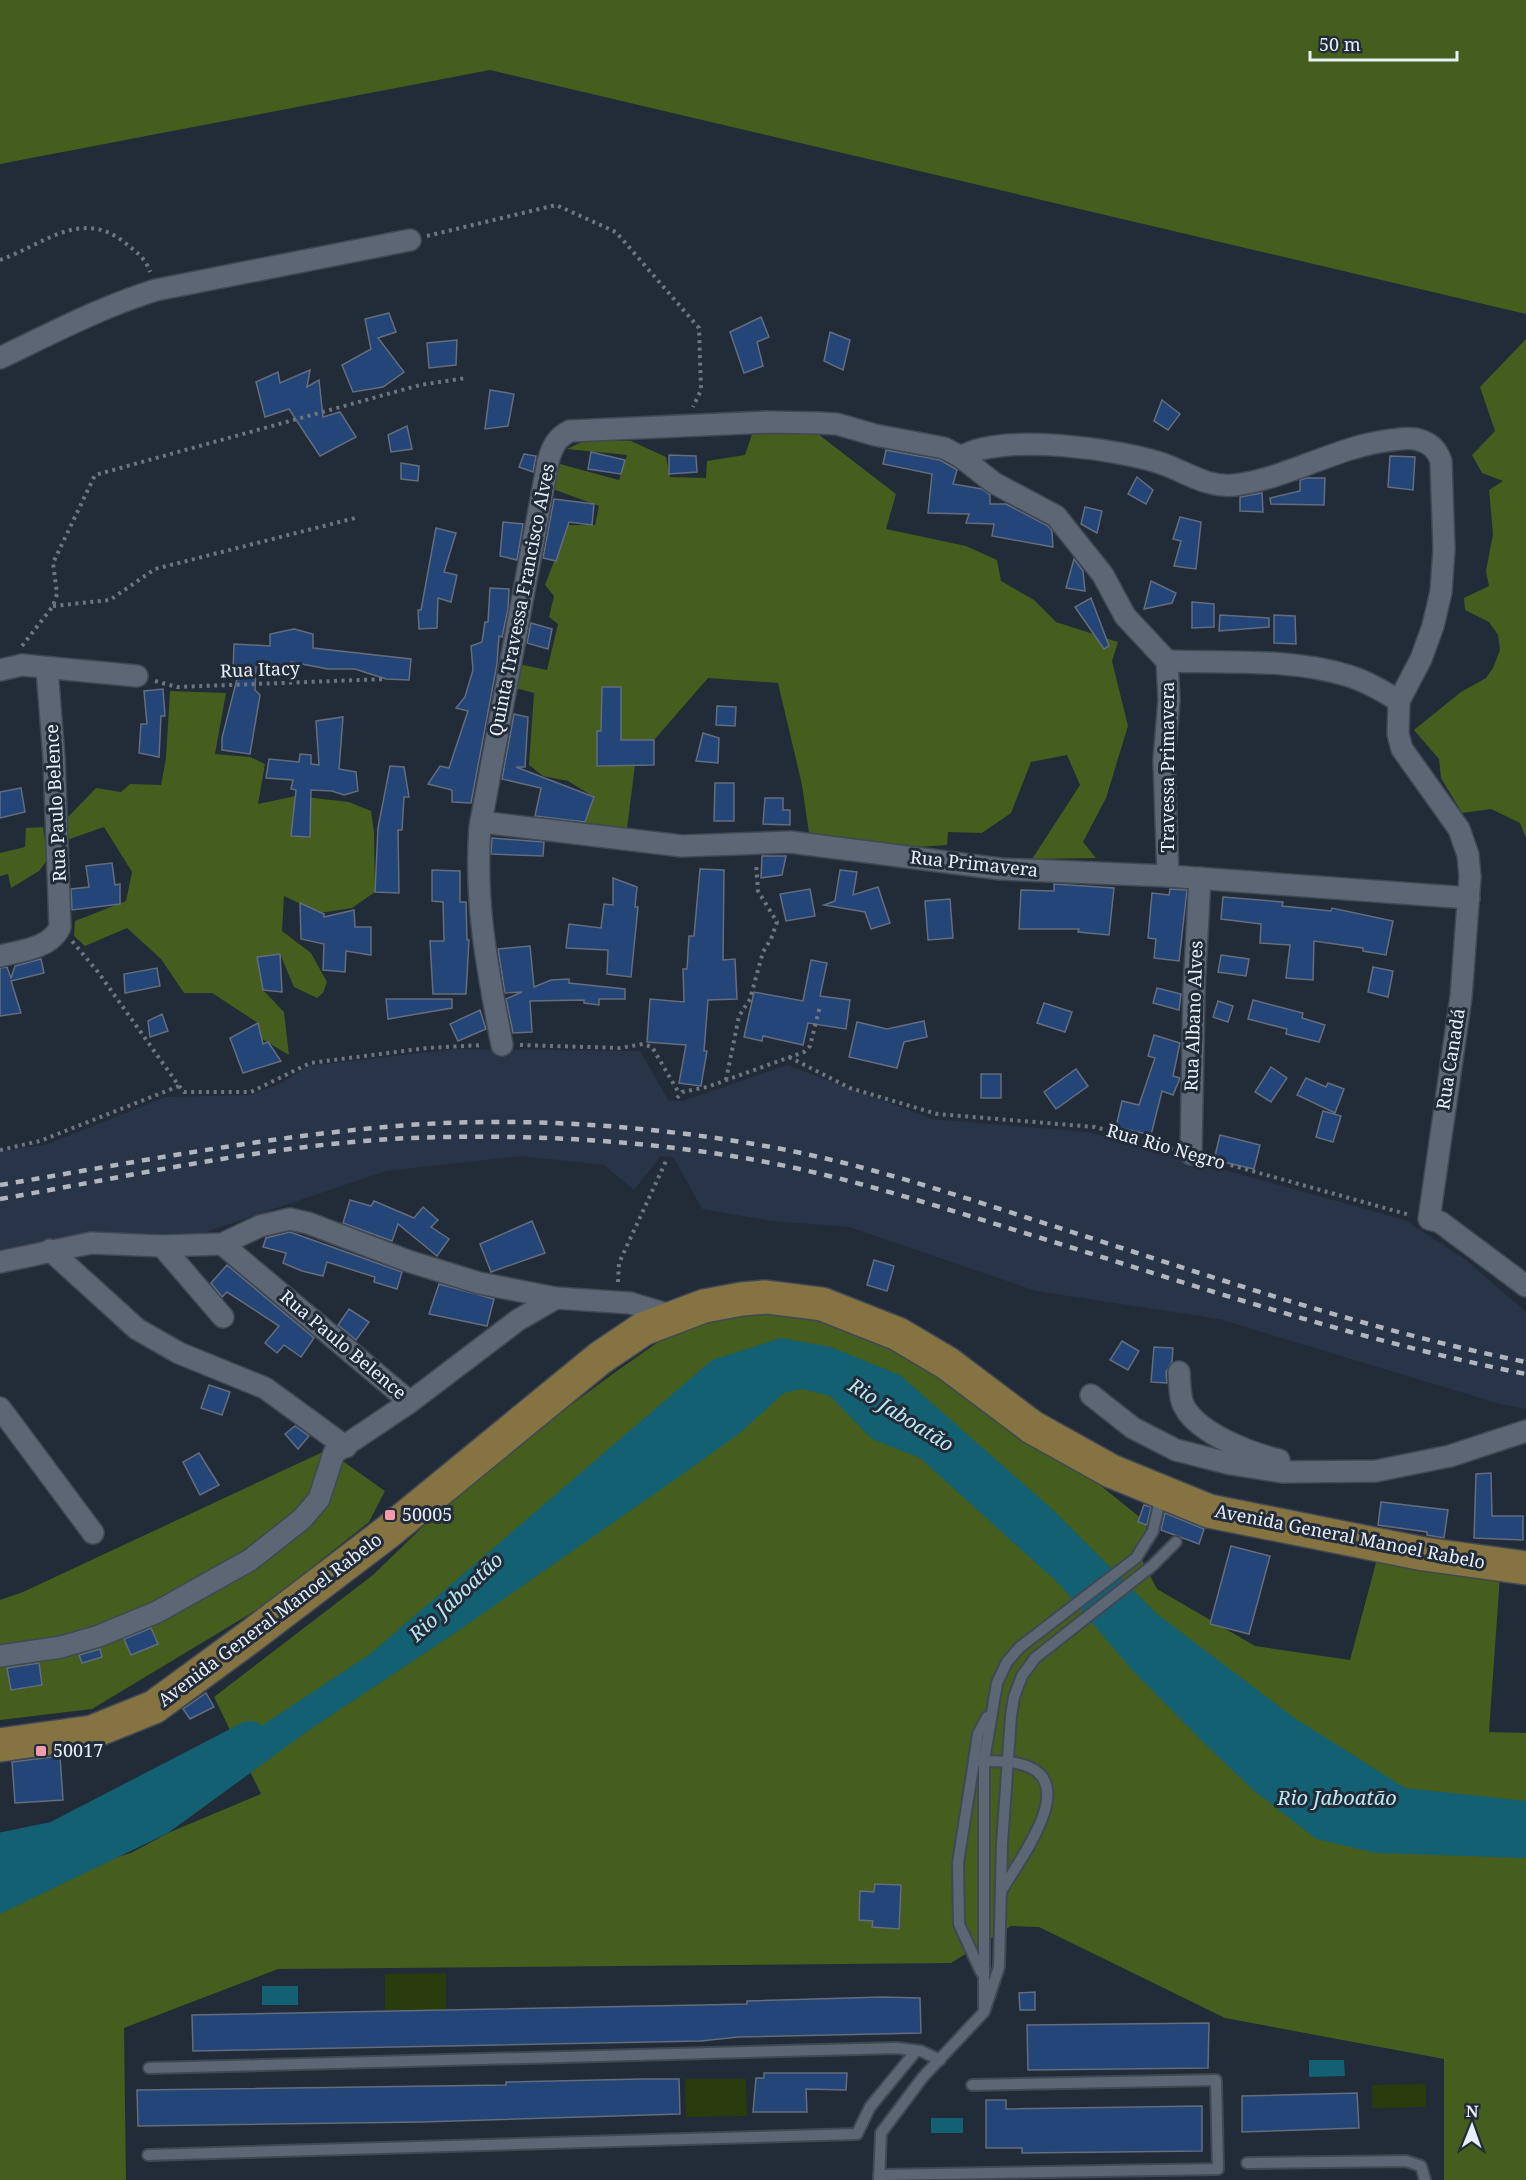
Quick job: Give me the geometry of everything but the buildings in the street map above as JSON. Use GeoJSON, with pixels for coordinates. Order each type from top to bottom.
{"type":"FeatureCollection","features":[{"type":"Feature","properties":{"kind":"main road","name":"Avenida General Manoel Rabelo"},"geometry":{"type":"LineString","coordinates":[[0,1745],[92,1732],[153,1707],[251,1636],[388,1531],[600,1358],[642,1329],[704,1306],[742,1299],[766,1297],[822,1304],[898,1334],[947,1363],[1032,1427],[1112,1471],[1162,1492],[1203,1516],[1424,1554],[1526,1568]]}},
{"type":"Feature","properties":{"kind":"street"},"geometry":{"type":"LineString","coordinates":[[0,358],[118,302],[156,290],[410,240]]}},
{"type":"Feature","properties":{"kind":"street","name":"Travessa Primavera"},"geometry":{"type":"LineString","coordinates":[[684,427],[767,422],[837,424],[876,435],[929,443],[961,457],[994,483],[1056,516],[1103,575],[1132,625],[1167,661],[1169,700],[1164,771],[1168,876]]}},
{"type":"Feature","properties":{"kind":"street","name":"Quinta Travessa Francisco Alves"},"geometry":{"type":"LineString","coordinates":[[502,1045],[479,910],[477,861],[481,822],[552,448],[560,436],[570,430],[684,427]]}},
{"type":"Feature","properties":{"kind":"street"},"geometry":{"type":"LineString","coordinates":[[961,457],[974,450],[1002,445],[1063,447],[1137,457],[1165,465],[1202,481],[1234,485],[1275,475],[1347,450],[1379,442],[1418,439],[1431,445],[1437,452],[1441,475],[1444,549],[1441,592],[1425,648],[1399,701],[1348,676],[1308,668],[1256,663],[1167,661]]}},
{"type":"Feature","properties":{"kind":"street"},"geometry":{"type":"LineString","coordinates":[[3,669],[22,665],[137,676]]}},
{"type":"Feature","properties":{"kind":"street","name":"Rua Paulo Belence"},"geometry":{"type":"LineString","coordinates":[[47,669],[54,758],[59,931]]}},
{"type":"Feature","properties":{"kind":"street","name":"Rua Canadá"},"geometry":{"type":"LineString","coordinates":[[1399,701],[1398,734],[1402,749],[1459,829],[1468,855],[1468,898],[1461,997],[1429,1219]]}},
{"type":"Feature","properties":{"kind":"street","name":"Rua Primavera"},"geometry":{"type":"LineString","coordinates":[[481,822],[682,846],[790,842],[1001,869],[1168,876],[1468,898]]}},
{"type":"Feature","properties":{"kind":"street","name":"Rua Albano Alves"},"geometry":{"type":"LineString","coordinates":[[1191,1154],[1194,989],[1200,878]]}},
{"type":"Feature","properties":{"kind":"street"},"geometry":{"type":"LineString","coordinates":[[0,956],[39,946],[59,931]]}},
{"type":"Feature","properties":{"kind":"street"},"geometry":{"type":"LineString","coordinates":[[1429,1219],[1440,1222],[1526,1286]]}},
{"type":"Feature","properties":{"kind":"street"},"geometry":{"type":"LineString","coordinates":[[0,1262],[91,1243],[162,1246],[222,1244],[274,1221],[298,1220],[447,1275],[556,1298],[630,1303],[677,1317]]}},
{"type":"Feature","properties":{"kind":"street","name":"Rua Paulo Belence"},"geometry":{"type":"LineString","coordinates":[[222,1244],[410,1402],[518,1320],[556,1298]]}},
{"type":"Feature","properties":{"kind":"street"},"geometry":{"type":"LineString","coordinates":[[162,1246],[223,1317]]}},
{"type":"Feature","properties":{"kind":"street"},"geometry":{"type":"LineString","coordinates":[[50,1250],[137,1329],[179,1353],[272,1392],[346,1447]]}},
{"type":"Feature","properties":{"kind":"street"},"geometry":{"type":"LineString","coordinates":[[1179,1372],[1185,1408],[1202,1424],[1229,1442],[1259,1455],[1344,1472]]}},
{"type":"Feature","properties":{"kind":"street"},"geometry":{"type":"LineString","coordinates":[[1091,1395],[1133,1428],[1176,1450],[1231,1464],[1282,1472],[1376,1471],[1450,1456],[1526,1431]]}},
{"type":"Feature","properties":{"kind":"street"},"geometry":{"type":"LineString","coordinates":[[0,1656],[61,1647],[99,1636],[158,1612],[249,1560],[302,1519],[323,1492],[330,1458],[410,1402]]}},
{"type":"Feature","properties":{"kind":"street"},"geometry":{"type":"LineString","coordinates":[[0,1408],[93,1533]]}},
{"type":"Feature","properties":{"kind":"lane"},"geometry":{"type":"LineString","coordinates":[[983,1976],[959,1924],[958,1863],[997,1683],[1007,1662],[1020,1647],[1136,1558],[1153,1531],[1162,1492]]}},
{"type":"Feature","properties":{"kind":"lane"},"geometry":{"type":"LineString","coordinates":[[972,2085],[1216,2080],[1218,2169],[1076,2176],[879,2178],[880,2133],[940,2060],[984,2012],[999,1967],[1000,1893],[1008,1763],[1014,1697],[1022,1676],[1035,1658],[1070,1628],[1152,1566],[1176,1542]]}},
{"type":"Feature","properties":{"kind":"lane"},"geometry":{"type":"LineString","coordinates":[[979,1761],[1028,1766],[1039,1773],[1046,1782],[1048,1792],[1047,1806],[1041,1823],[1000,1893]]}},
{"type":"Feature","properties":{"kind":"lane"},"geometry":{"type":"LineString","coordinates":[[979,1761],[984,2012]]}},
{"type":"Feature","properties":{"kind":"lane"},"geometry":{"type":"LineString","coordinates":[[149,2067],[897,2048],[916,2051],[940,2060]]}},
{"type":"Feature","properties":{"kind":"lane"},"geometry":{"type":"LineString","coordinates":[[148,2155],[856,2134],[870,2107],[916,2051]]}},
{"type":"Feature","properties":{"kind":"lane"},"geometry":{"type":"LineString","coordinates":[[1247,2163],[1406,2161],[1421,2166],[1425,2180]]}},
{"type":"Feature","properties":{"kind":"path"},"geometry":{"type":"LineString","coordinates":[[410,240],[556,205],[616,232],[699,328],[701,390],[684,427]]}},
{"type":"Feature","properties":{"kind":"path"},"geometry":{"type":"LineString","coordinates":[[0,260],[48,238],[85,226],[113,233],[146,259],[156,290]]}},
{"type":"Feature","properties":{"kind":"path"},"geometry":{"type":"LineString","coordinates":[[3,669],[53,606],[57,594],[53,563],[95,475],[420,385],[466,378]]}},
{"type":"Feature","properties":{"kind":"path"},"geometry":{"type":"LineString","coordinates":[[53,606],[110,600],[155,569],[359,517]]}},
{"type":"Feature","properties":{"kind":"path","name":"Rua Itacy"},"geometry":{"type":"LineString","coordinates":[[137,676],[177,687],[386,679]]}},
{"type":"Feature","properties":{"kind":"path"},"geometry":{"type":"LineString","coordinates":[[726,1080],[739,1016],[750,999],[763,951],[771,939],[777,922],[763,901],[755,882],[758,843]]}},
{"type":"Feature","properties":{"kind":"path"},"geometry":{"type":"LineString","coordinates":[[59,931],[98,972],[184,1092],[251,1092],[310,1063],[428,1048],[502,1045],[620,1048],[643,1044],[652,1047],[678,1096],[789,1058],[810,1046],[820,1006]]}},
{"type":"Feature","properties":{"kind":"path","name":"Rua Rio Negro"},"geometry":{"type":"LineString","coordinates":[[789,1058],[850,1088],[937,1114],[1095,1127],[1429,1219]]}},
{"type":"Feature","properties":{"kind":"path"},"geometry":{"type":"LineString","coordinates":[[0,1150],[40,1141],[179,1086]]}},
{"type":"Feature","properties":{"kind":"path"},"geometry":{"type":"LineString","coordinates":[[618,1280],[619,1263],[667,1160]]}},
{"type":"Feature","properties":{"kind":"shaded area"},"geometry":{"type":"Polygon","coordinates":[[[455,1049],[640,1051],[669,1101],[682,1101],[787,1065],[933,1119],[1088,1132],[1405,1220],[1466,1260],[1526,1312],[1526,1409],[1500,1404],[1219,1319],[1036,1291],[849,1227],[771,1221],[702,1209],[673,1157],[661,1156],[634,1190],[604,1165],[521,1156],[386,1171],[200,1234],[83,1233],[0,1256],[0,1151],[45,1145],[166,1097],[251,1095],[281,1083],[308,1066],[455,1049]]]}},
{"type":"Feature","properties":{"kind":"green space"},"geometry":{"type":"Polygon","coordinates":[[[0,0],[1526,0],[1526,314],[490,70],[0,164],[0,0]]]}},
{"type":"Feature","properties":{"kind":"green space"},"geometry":{"type":"Polygon","coordinates":[[[1526,339],[1526,838],[1520,823],[1491,809],[1462,813],[1441,778],[1439,759],[1414,730],[1461,692],[1486,678],[1500,650],[1498,635],[1489,622],[1465,610],[1464,598],[1489,586],[1486,571],[1493,534],[1489,490],[1503,481],[1482,473],[1472,455],[1495,431],[1480,387],[1526,339]]]}},
{"type":"Feature","properties":{"kind":"green space"},"geometry":{"type":"Polygon","coordinates":[[[753,431],[814,431],[896,494],[886,529],[966,546],[997,560],[1001,581],[1034,600],[1056,622],[1118,642],[1112,661],[1128,726],[1106,798],[1083,842],[1096,858],[1032,859],[1080,785],[1067,755],[1031,762],[1011,813],[982,833],[948,832],[947,845],[902,848],[809,833],[802,785],[778,683],[708,678],[654,740],[636,740],[627,829],[584,825],[594,797],[568,781],[543,776],[529,765],[534,693],[512,687],[509,662],[547,670],[558,624],[549,617],[554,596],[545,585],[568,525],[595,525],[599,506],[550,488],[560,464],[619,480],[627,455],[567,449],[584,441],[631,441],[666,457],[670,477],[706,478],[707,461],[745,455],[753,431]]]}},
{"type":"Feature","properties":{"kind":"green space"},"geometry":{"type":"Polygon","coordinates":[[[170,691],[226,693],[215,754],[250,757],[265,764],[258,804],[296,796],[349,802],[371,811],[374,832],[375,892],[352,908],[320,913],[284,896],[282,931],[311,953],[327,982],[323,993],[317,998],[294,987],[280,954],[257,957],[263,990],[284,1012],[289,1055],[262,1039],[258,1023],[212,993],[184,993],[161,959],[127,928],[85,946],[74,936],[75,921],[126,901],[132,872],[104,827],[64,841],[59,819],[69,816],[96,788],[121,792],[130,784],[161,785],[166,758],[170,691]]]}},
{"type":"Feature","properties":{"kind":"green space"},"geometry":{"type":"Polygon","coordinates":[[[43,827],[48,859],[39,871],[11,888],[8,874],[0,876],[0,853],[25,847],[26,828],[43,827]]]}},
{"type":"Feature","properties":{"kind":"green space"},"geometry":{"type":"Polygon","coordinates":[[[751,1307],[821,1314],[943,1372],[1065,1457],[1147,1523],[1142,1560],[1157,1589],[1255,1646],[1350,1660],[1378,1555],[1500,1576],[1489,1732],[1526,1733],[1526,2180],[1444,2180],[1444,2059],[1225,2018],[1039,1927],[1011,1926],[951,1963],[278,1969],[124,2028],[126,2180],[0,2180],[0,1891],[131,1853],[168,1833],[261,1794],[214,1697],[373,1575],[474,1477],[614,1373],[691,1319],[751,1307]]]}},
{"type":"Feature","properties":{"kind":"green space"},"geometry":{"type":"Polygon","coordinates":[[[327,1450],[385,1491],[369,1522],[263,1606],[92,1709],[0,1720],[0,1600],[23,1592],[327,1450]]]}},
{"type":"Feature","properties":{"kind":"green space"},"geometry":{"type":"Polygon","coordinates":[[[446,1973],[446,2010],[385,2011],[385,1974],[446,1973]]]}},
{"type":"Feature","properties":{"kind":"green space"},"geometry":{"type":"Polygon","coordinates":[[[685,2079],[746,2079],[747,2116],[686,2117],[685,2079]]]}},
{"type":"Feature","properties":{"kind":"green space"},"geometry":{"type":"Polygon","coordinates":[[[1426,2084],[1426,2107],[1372,2108],[1372,2085],[1426,2084]]]}},
{"type":"Feature","properties":{"kind":"water","name":"Rio Jaboatão"},"geometry":{"type":"Polygon","coordinates":[[[781,1338],[831,1347],[900,1375],[1051,1508],[1157,1614],[1293,1717],[1405,1788],[1526,1801],[1526,1858],[1376,1853],[1316,1839],[1253,1790],[1204,1743],[1132,1670],[1059,1584],[920,1458],[872,1439],[830,1396],[802,1389],[784,1393],[740,1433],[680,1476],[458,1631],[312,1728],[168,1833],[0,1914],[0,1845],[110,1826],[370,1654],[712,1360],[781,1338]]]}},
{"type":"Feature","properties":{"kind":"water"},"geometry":{"type":"Polygon","coordinates":[[[262,1986],[298,1986],[298,2005],[262,2005],[262,1986]]]}},
{"type":"Feature","properties":{"kind":"water"},"geometry":{"type":"Polygon","coordinates":[[[1309,2060],[1344,2060],[1345,2076],[1309,2077],[1309,2060]]]}},
{"type":"Feature","properties":{"kind":"water"},"geometry":{"type":"Polygon","coordinates":[[[931,2118],[963,2118],[963,2133],[931,2133],[931,2118]]]}},
{"type":"Feature","properties":{"kind":"waterway","name":"Rio Jaboatão"},"geometry":{"type":"LineString","coordinates":[[0,1851],[57,1839],[250,1739]]}},
{"type":"Feature","properties":{"kind":"railway"},"geometry":{"type":"LineString","coordinates":[[0,1185],[247,1144],[396,1126],[537,1122],[678,1133],[771,1147],[869,1169],[1338,1315],[1526,1362]]}},
{"type":"Feature","properties":{"kind":"railway"},"geometry":{"type":"LineString","coordinates":[[0,1199],[205,1162],[359,1141],[531,1137],[652,1145],[732,1156],[844,1180],[918,1200],[1337,1328],[1526,1374]]}},
{"type":"Feature","properties":{"kind":"place","name":"50005"},"geometry":{"type":"Point","coordinates":[390,1515]}},
{"type":"Feature","properties":{"kind":"place","name":"50017"},"geometry":{"type":"Point","coordinates":[41,1751]}}]}
